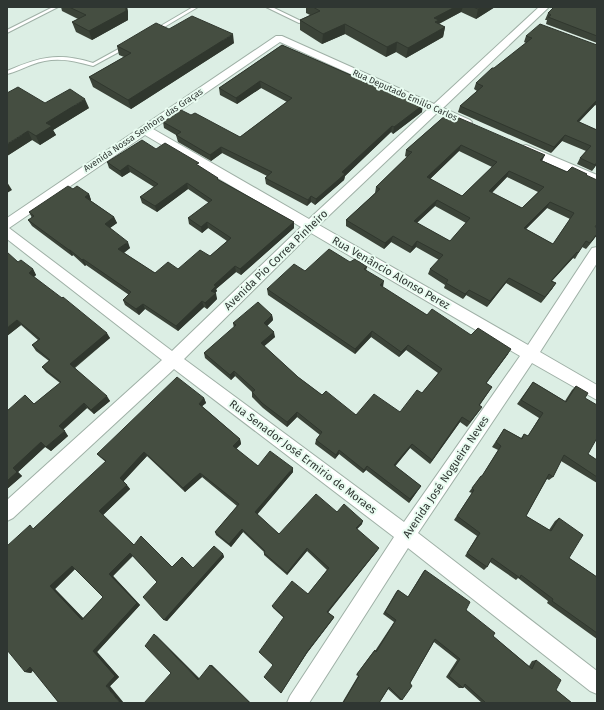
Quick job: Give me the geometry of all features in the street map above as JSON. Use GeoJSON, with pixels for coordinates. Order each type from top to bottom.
{"type":"FeatureCollection","features":[{"type":"Feature","properties":{"kind":"street","name":"Avenida Pio Correa Pinheiro"},"geometry":{"type":"LineString","coordinates":[[7,512],[173,360],[310,226],[436,109],[532,24],[544,7]]}},
{"type":"Feature","properties":{"kind":"street","name":"Rua Deputado Emílio Carlos"},"geometry":{"type":"LineString","coordinates":[[279,38],[478,127]]}},
{"type":"Feature","properties":{"kind":"street","name":"Avenida Nossa Senhora das Graças"},"geometry":{"type":"LineString","coordinates":[[7,224],[279,38]]}},
{"type":"Feature","properties":{"kind":"street","name":"Rua Venâncio Alonso Perez"},"geometry":{"type":"LineString","coordinates":[[144,129],[597,393]]}},
{"type":"Feature","properties":{"kind":"street"},"geometry":{"type":"LineString","coordinates":[[513,143],[597,180]]}},
{"type":"Feature","properties":{"kind":"street","name":"Rua Senador José Ermirio de Moraes"},"geometry":{"type":"LineString","coordinates":[[7,232],[173,360],[406,535],[597,684]]}},
{"type":"Feature","properties":{"kind":"street","name":"Avenida José Nogueira Neves"},"geometry":{"type":"LineString","coordinates":[[297,703],[406,535],[530,354],[597,252]]}},
{"type":"Feature","properties":{"kind":"lane"},"geometry":{"type":"LineString","coordinates":[[7,32],[56,7]]}},
{"type":"Feature","properties":{"kind":"lane"},"geometry":{"type":"LineString","coordinates":[[148,34],[196,7]]}},
{"type":"Feature","properties":{"kind":"lane"},"geometry":{"type":"LineString","coordinates":[[268,7],[301,22]]}},
{"type":"Feature","properties":{"kind":"lane"},"geometry":{"type":"LineString","coordinates":[[7,73],[34,61],[56,57],[79,60],[93,65],[134,42]]}},
{"type":"Feature","properties":{"kind":"building"},"geometry":{"type":"Polygon","coordinates":[[[69,7],[126,7],[126,11],[89,31],[72,22],[86,15],[69,7]]]}},
{"type":"Feature","properties":{"kind":"building"},"geometry":{"type":"Polygon","coordinates":[[[313,7],[455,7],[434,18],[439,20],[435,22],[445,27],[408,48],[397,42],[387,47],[345,24],[323,34],[300,20],[320,11],[313,7]]]}},
{"type":"Feature","properties":{"kind":"building"},"geometry":{"type":"Polygon","coordinates":[[[554,7],[597,7],[597,36],[548,17],[551,15],[548,13],[554,7]]]}},
{"type":"Feature","properties":{"kind":"building"},"geometry":{"type":"Polygon","coordinates":[[[192,16],[233,34],[128,100],[89,77],[131,53],[117,46],[156,23],[169,29],[192,16]]]}},
{"type":"Feature","properties":{"kind":"building"},"geometry":{"type":"Polygon","coordinates":[[[540,24],[597,45],[597,100],[577,121],[597,130],[597,162],[595,165],[580,158],[591,146],[565,135],[554,147],[460,106],[483,86],[476,83],[492,68],[532,38],[526,36],[540,24]]]}},
{"type":"Feature","properties":{"kind":"building"},"geometry":{"type":"Polygon","coordinates":[[[282,45],[378,87],[380,84],[423,105],[394,127],[392,126],[342,172],[345,174],[316,199],[311,196],[308,200],[265,178],[272,172],[221,147],[210,155],[176,135],[181,132],[163,122],[181,110],[191,115],[195,113],[240,137],[292,98],[260,81],[236,98],[219,88],[282,45]]]}},
{"type":"Feature","properties":{"kind":"building"},"geometry":{"type":"Polygon","coordinates":[[[18,87],[45,103],[70,89],[85,99],[46,123],[52,126],[36,136],[28,131],[7,144],[7,93],[18,87]]]}},
{"type":"Feature","properties":{"kind":"building"},"geometry":{"type":"Polygon","coordinates":[[[447,114],[450,114],[545,155],[540,160],[567,172],[572,167],[597,180],[597,224],[595,227],[597,228],[597,234],[590,243],[586,241],[578,253],[577,252],[551,281],[556,283],[545,297],[509,278],[490,301],[469,290],[465,294],[446,283],[448,280],[430,269],[443,255],[417,241],[412,247],[393,236],[385,243],[346,220],[380,189],[376,187],[412,152],[406,150],[447,114]],[[461,145],[427,177],[462,196],[497,162],[461,145]],[[509,171],[489,191],[522,208],[544,187],[509,171]],[[437,200],[414,221],[450,241],[470,218],[437,200]],[[550,202],[524,228],[553,244],[574,213],[550,202]]]}},
{"type":"Feature","properties":{"kind":"building"},"geometry":{"type":"Polygon","coordinates":[[[142,140],[156,149],[165,143],[199,163],[196,164],[218,178],[217,179],[294,222],[240,269],[235,266],[214,285],[216,286],[211,291],[216,293],[205,303],[202,301],[176,326],[143,304],[136,309],[123,300],[131,292],[83,259],[82,260],[28,220],[34,216],[29,212],[68,186],[73,189],[77,186],[89,194],[85,197],[114,217],[105,224],[128,242],[118,249],[155,273],[168,262],[178,269],[200,250],[210,256],[231,238],[207,222],[201,227],[188,218],[212,200],[187,183],[155,206],[140,197],[158,184],[128,165],[120,171],[107,162],[142,140]]]}},
{"type":"Feature","properties":{"kind":"building"},"geometry":{"type":"Polygon","coordinates":[[[329,249],[350,262],[355,259],[367,267],[364,269],[384,281],[380,285],[427,315],[432,309],[471,335],[478,328],[511,349],[486,383],[492,387],[479,405],[482,407],[470,422],[462,417],[432,460],[412,444],[394,465],[421,486],[410,499],[367,466],[364,470],[339,450],[336,455],[316,440],[322,432],[297,412],[287,422],[262,403],[252,392],[255,390],[234,371],[230,375],[204,353],[236,325],[233,323],[258,302],[272,315],[264,323],[274,332],[261,343],[298,377],[322,395],[326,391],[356,415],[374,394],[400,412],[417,390],[422,393],[442,369],[408,345],[401,352],[372,331],[355,349],[267,289],[294,264],[305,271],[329,249]]]}},
{"type":"Feature","properties":{"kind":"building"},"geometry":{"type":"Polygon","coordinates":[[[7,252],[18,262],[21,260],[33,269],[29,273],[62,298],[63,297],[107,333],[70,364],[107,396],[91,410],[84,403],[59,426],[65,431],[46,447],[41,442],[13,468],[17,472],[7,481],[7,411],[25,395],[34,404],[61,382],[42,367],[50,360],[32,345],[40,339],[17,320],[7,328],[7,252]]]}},
{"type":"Feature","properties":{"kind":"building"},"geometry":{"type":"Polygon","coordinates":[[[177,377],[204,398],[199,404],[240,439],[233,446],[258,466],[270,451],[293,468],[255,512],[279,534],[316,494],[337,512],[344,504],[363,521],[356,528],[379,548],[327,612],[334,617],[307,652],[281,693],[264,677],[273,665],[259,652],[284,617],[272,606],[292,581],[308,594],[329,568],[307,548],[287,573],[264,553],[265,551],[242,529],[229,544],[215,532],[239,504],[200,473],[183,488],[144,452],[120,478],[127,485],[99,511],[134,545],[141,536],[172,567],[182,557],[193,568],[214,546],[223,554],[164,620],[143,597],[157,582],[130,553],[109,574],[137,603],[93,651],[115,676],[106,686],[120,703],[59,703],[30,667],[25,672],[7,650],[7,546],[30,525],[33,529],[106,461],[97,454],[177,377]],[[72,566],[50,586],[82,620],[103,597],[72,566]]]}},
{"type":"Feature","properties":{"kind":"building"},"geometry":{"type":"Polygon","coordinates":[[[533,382],[566,402],[576,386],[588,393],[585,398],[597,405],[597,438],[588,454],[597,460],[597,477],[564,455],[553,477],[549,474],[526,516],[551,531],[559,518],[583,535],[569,558],[597,577],[597,633],[552,601],[553,599],[521,575],[520,578],[492,558],[487,567],[467,553],[480,533],[457,516],[474,490],[472,488],[482,476],[501,446],[496,442],[504,429],[522,439],[524,434],[528,436],[543,413],[521,400],[533,382]]]}},
{"type":"Feature","properties":{"kind":"building"},"geometry":{"type":"Polygon","coordinates":[[[425,570],[470,602],[466,610],[495,633],[493,636],[532,669],[536,660],[561,680],[556,690],[572,703],[486,703],[465,684],[463,688],[449,676],[460,659],[435,639],[410,683],[412,686],[402,700],[389,687],[379,703],[343,703],[359,676],[357,674],[375,650],[376,652],[396,620],[385,612],[398,590],[408,597],[425,570]]]}},
{"type":"Feature","properties":{"kind":"building"},"geometry":{"type":"Polygon","coordinates":[[[154,634],[198,680],[210,665],[250,703],[144,703],[171,673],[145,646],[154,634]]]}}]}
